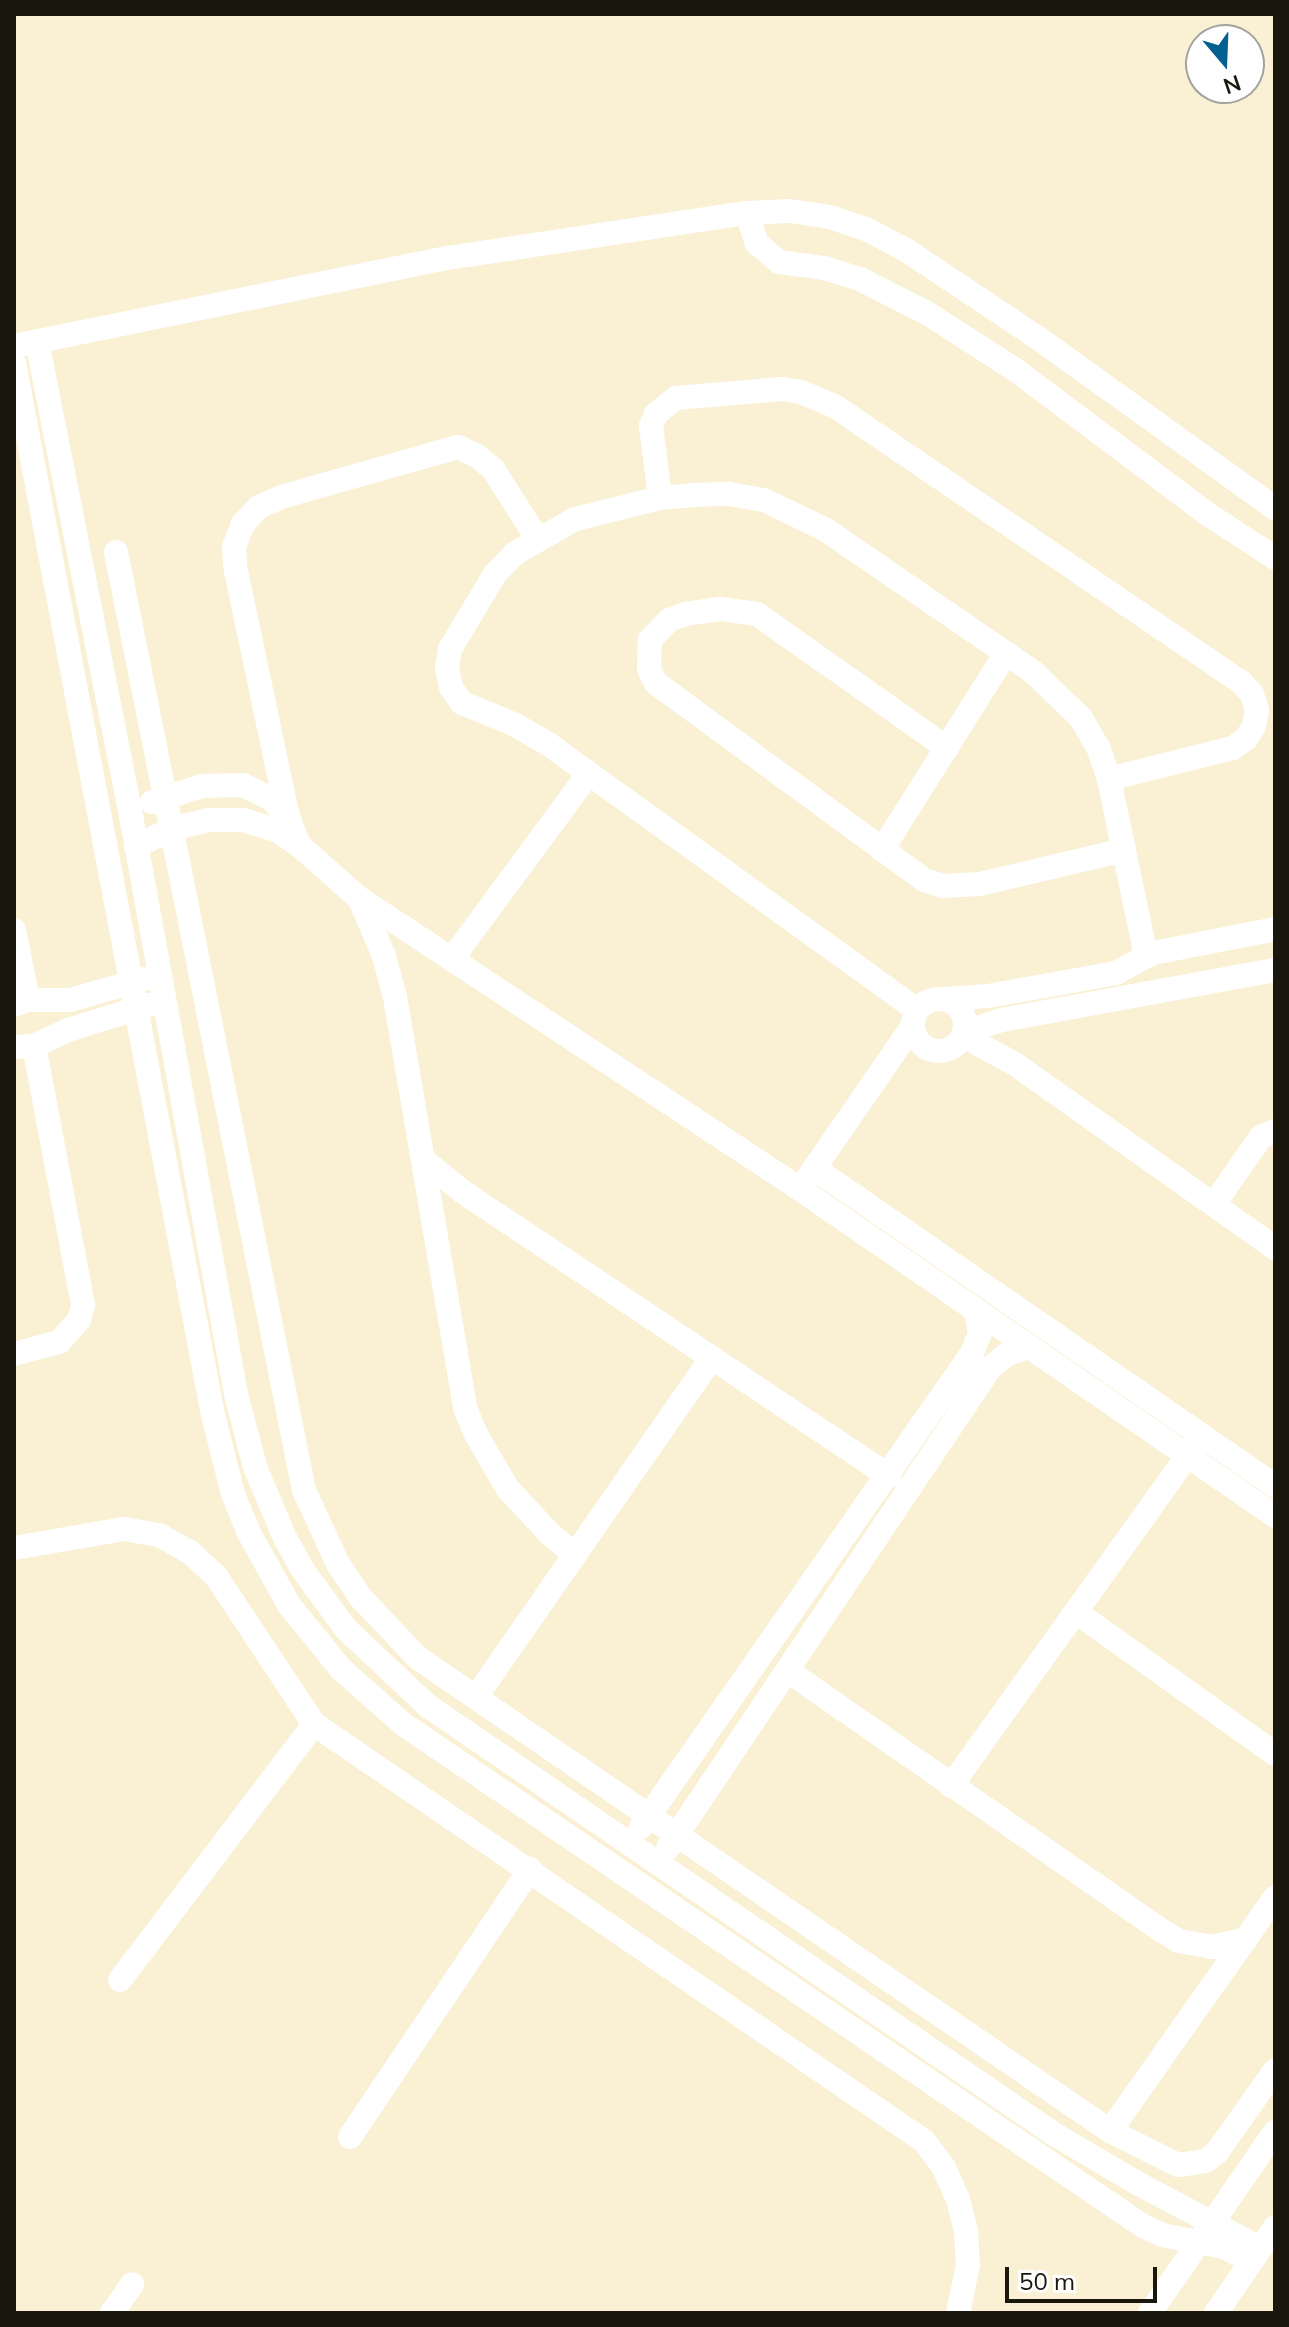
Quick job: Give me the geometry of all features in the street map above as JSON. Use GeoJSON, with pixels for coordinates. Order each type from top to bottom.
{"type":"FeatureCollection","features":[{"type":"Feature","properties":{"kind":"street"},"geometry":{"type":"LineString","coordinates":[[747,213],[757,243],[779,262],[824,268],[893,294],[1017,371],[1206,513],[1275,558]]}},
{"type":"Feature","properties":{"kind":"street"},"geometry":{"type":"LineString","coordinates":[[1256,2254],[1211,2221],[1137,2183],[1054,2134],[399,1683],[346,1629],[290,1547],[268,1502],[244,1431],[130,810],[54,420],[45,379],[26,344],[448,258],[747,213],[802,213],[830,217],[868,230],[1025,329],[1275,508]]}},
{"type":"Feature","properties":{"kind":"street"},"geometry":{"type":"LineString","coordinates":[[45,379],[15,377],[27,426],[130,983],[222,1454],[249,1533],[289,1605],[341,1669],[403,1724],[1143,2226],[1162,2235],[1256,2254]]}},
{"type":"Feature","properties":{"kind":"street"},"geometry":{"type":"LineString","coordinates":[[1077,418],[1103,386]]}},
{"type":"Feature","properties":{"kind":"street"},"geometry":{"type":"LineString","coordinates":[[660,498],[651,426],[656,414],[676,398],[782,389],[801,392],[836,407],[1241,682],[1252,694],[1257,710],[1254,726],[1246,739],[1233,748],[1109,779]]}},
{"type":"Feature","properties":{"kind":"street"},"geometry":{"type":"LineString","coordinates":[[27,426],[43,416],[54,420]]}},
{"type":"Feature","properties":{"kind":"street"},"geometry":{"type":"LineString","coordinates":[[295,834],[236,572],[234,547],[243,524],[259,507],[281,497],[458,447],[477,456],[493,469],[537,538]]}},
{"type":"Feature","properties":{"kind":"street"},"geometry":{"type":"LineString","coordinates":[[1173,988],[1164,975],[1156,953],[1124,850],[1109,779],[1098,747],[1081,718],[1059,693],[1006,653],[798,513],[764,500],[729,494],[660,498],[575,519],[537,538],[514,554],[495,574],[450,649],[447,668],[451,687],[462,703],[534,734],[589,773],[914,1018],[919,1042],[933,1051],[950,1049],[964,1034],[1002,1020],[1275,970]]}},
{"type":"Feature","properties":{"kind":"street"},"geometry":{"type":"LineString","coordinates":[[116,552],[304,1490],[338,1564],[361,1598],[418,1658],[1110,2131],[1178,2165],[1206,2161],[1275,2070]]}},
{"type":"Feature","properties":{"kind":"street"},"geometry":{"type":"LineString","coordinates":[[947,748],[757,614],[720,609],[685,614],[669,620],[650,640],[649,669],[656,683],[924,880],[961,887],[1124,850]]}},
{"type":"Feature","properties":{"kind":"street"},"geometry":{"type":"LineString","coordinates":[[882,850],[1006,653]]}},
{"type":"Feature","properties":{"kind":"street"},"geometry":{"type":"LineString","coordinates":[[452,959],[589,773]]}},
{"type":"Feature","properties":{"kind":"street"},"geometry":{"type":"LineString","coordinates":[[130,810],[202,786],[243,785],[272,799],[295,834],[359,898],[800,1189],[1025,1345],[1185,1438],[1275,1486]]}},
{"type":"Feature","properties":{"kind":"street"},"geometry":{"type":"LineString","coordinates":[[136,846],[172,829],[209,820],[244,820],[295,834]]}},
{"type":"Feature","properties":{"kind":"street"},"geometry":{"type":"LineString","coordinates":[[359,898],[390,977],[425,1161],[465,1408],[477,1436],[508,1489],[550,1534],[574,1554]]}},
{"type":"Feature","properties":{"kind":"street"},"geometry":{"type":"LineString","coordinates":[[800,1189],[929,1000],[988,996],[1116,973],[1156,953],[1275,929]]}},
{"type":"Feature","properties":{"kind":"street"},"geometry":{"type":"LineString","coordinates":[[14,930],[21,1002],[70,1000],[160,975]]}},
{"type":"Feature","properties":{"kind":"street"},"geometry":{"type":"LineString","coordinates":[[1116,973],[1128,986],[1126,997]]}},
{"type":"Feature","properties":{"kind":"street"},"geometry":{"type":"LineString","coordinates":[[946,999],[961,1010],[964,1034]]}},
{"type":"Feature","properties":{"kind":"street"},"geometry":{"type":"LineString","coordinates":[[14,1354],[59,1342],[79,1320],[83,1305],[24,1046],[164,1000]]}},
{"type":"Feature","properties":{"kind":"street"},"geometry":{"type":"LineString","coordinates":[[964,1034],[1015,1064],[1275,1248]]}},
{"type":"Feature","properties":{"kind":"street"},"geometry":{"type":"LineString","coordinates":[[1214,1204],[1261,1137],[1275,1131]]}},
{"type":"Feature","properties":{"kind":"street"},"geometry":{"type":"LineString","coordinates":[[425,1161],[453,1185],[889,1476]]}},
{"type":"Feature","properties":{"kind":"street"},"geometry":{"type":"LineString","coordinates":[[814,1168],[1039,1321],[1185,1438],[1275,1516]]}},
{"type":"Feature","properties":{"kind":"street"},"geometry":{"type":"LineString","coordinates":[[628,1843],[889,1476],[978,1343],[980,1322],[976,1312]]}},
{"type":"Feature","properties":{"kind":"street"},"geometry":{"type":"LineString","coordinates":[[1025,1345],[1025,1328],[1039,1321]]}},
{"type":"Feature","properties":{"kind":"street"},"geometry":{"type":"LineString","coordinates":[[657,1863],[990,1368],[1025,1345]]}},
{"type":"Feature","properties":{"kind":"street"},"geometry":{"type":"LineString","coordinates":[[476,1697],[712,1358]]}},
{"type":"Feature","properties":{"kind":"street"},"geometry":{"type":"LineString","coordinates":[[951,1786],[1076,1612],[1185,1438]]}},
{"type":"Feature","properties":{"kind":"street"},"geometry":{"type":"LineString","coordinates":[[14,1548],[124,1529],[159,1535],[190,1552],[216,1576],[314,1724],[924,2141],[949,2178],[966,2231],[968,2265],[958,2313]]}},
{"type":"Feature","properties":{"kind":"street"},"geometry":{"type":"LineString","coordinates":[[1076,1612],[1275,1754]]}},
{"type":"Feature","properties":{"kind":"street"},"geometry":{"type":"LineString","coordinates":[[788,1671],[1179,1941],[1212,1947],[1246,1939]]}},
{"type":"Feature","properties":{"kind":"street"},"geometry":{"type":"LineString","coordinates":[[120,1980],[314,1724]]}},
{"type":"Feature","properties":{"kind":"street"},"geometry":{"type":"LineString","coordinates":[[350,2137],[530,1869]]}},
{"type":"Feature","properties":{"kind":"street"},"geometry":{"type":"LineString","coordinates":[[1110,2131],[1275,1897]]}},
{"type":"Feature","properties":{"kind":"street"},"geometry":{"type":"LineString","coordinates":[[1150,2313],[1275,2132]]}},
{"type":"Feature","properties":{"kind":"street"},"geometry":{"type":"LineString","coordinates":[[1216,2313],[1275,2227]]}},
{"type":"Feature","properties":{"kind":"street"},"geometry":{"type":"LineString","coordinates":[[112,2313],[132,2284]]}}]}
